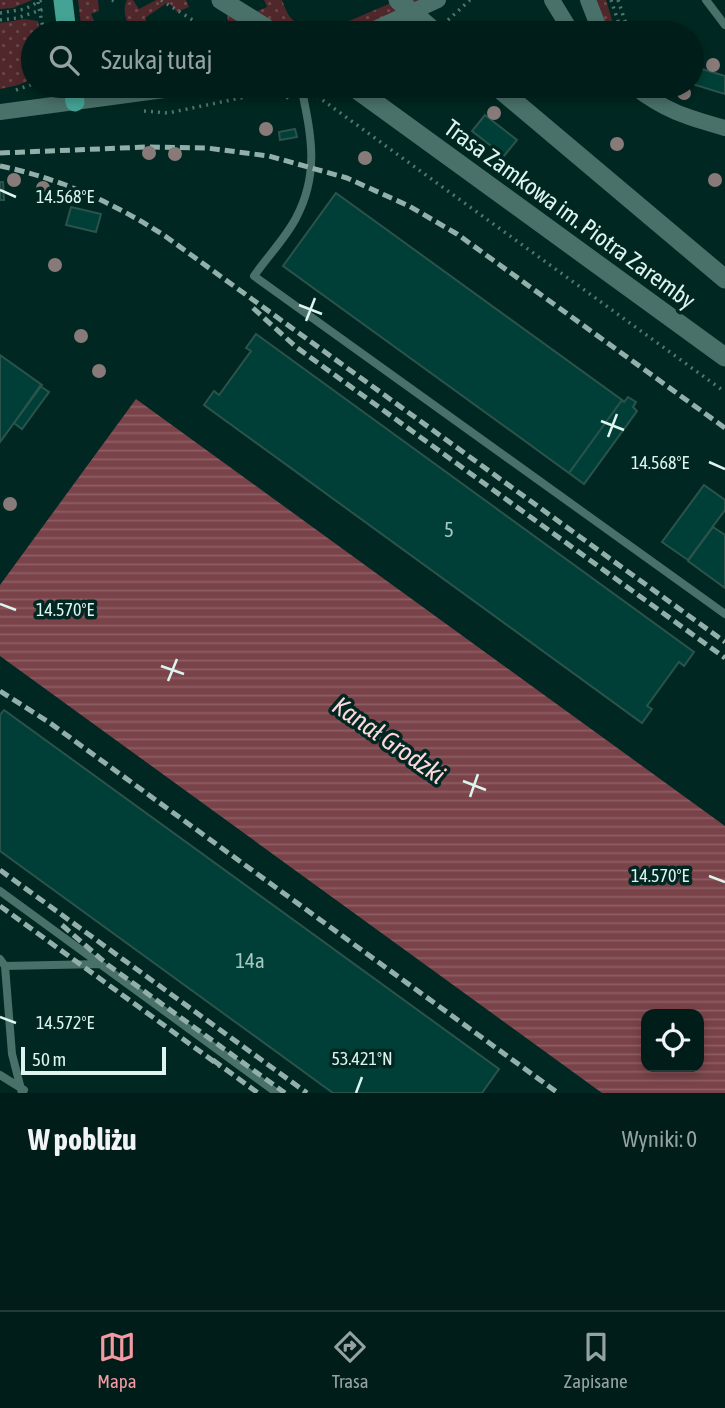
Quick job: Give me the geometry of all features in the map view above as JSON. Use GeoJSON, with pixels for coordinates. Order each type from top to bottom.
{"type":"FeatureCollection","features":[{"type":"Feature","properties":{"kind":"main road"},"geometry":{"type":"LineString","coordinates":[[221,0],[255,21]]}},
{"type":"Feature","properties":{"kind":"main road"},"geometry":{"type":"LineString","coordinates":[[398,0],[428,21]]}},
{"type":"Feature","properties":{"kind":"main road"},"geometry":{"type":"LineString","coordinates":[[56,4],[62,21]]}},
{"type":"Feature","properties":{"kind":"main road","name":"Trasa Zamkowa im. Piotra Zaremby"},"geometry":{"type":"LineString","coordinates":[[369,98],[725,357]]}},
{"type":"Feature","properties":{"kind":"main road","name":"Trasa Zamkowa im. Piotra Zaremby"},"geometry":{"type":"LineString","coordinates":[[510,98],[725,279]]}},
{"type":"Feature","properties":{"kind":"street"},"geometry":{"type":"LineString","coordinates":[[392,21],[438,0]]}},
{"type":"Feature","properties":{"kind":"street"},"geometry":{"type":"LineString","coordinates":[[552,0],[565,21]]}},
{"type":"Feature","properties":{"kind":"street"},"geometry":{"type":"LineString","coordinates":[[588,0],[596,21]]}},
{"type":"Feature","properties":{"kind":"street"},"geometry":{"type":"LineString","coordinates":[[0,112],[58,98]]}},
{"type":"Feature","properties":{"kind":"street"},"geometry":{"type":"LineString","coordinates":[[648,98],[674,113],[725,128]]}},
{"type":"Feature","properties":{"kind":"lane"},"geometry":{"type":"LineString","coordinates":[[706,0],[725,25]]}},
{"type":"Feature","properties":{"kind":"lane"},"geometry":{"type":"LineString","coordinates":[[303,98],[312,160],[309,185],[295,221],[254,276],[725,614]]}},
{"type":"Feature","properties":{"kind":"lane"},"geometry":{"type":"LineString","coordinates":[[0,891],[277,1093]]}},
{"type":"Feature","properties":{"kind":"lane"},"geometry":{"type":"LineString","coordinates":[[24,1092],[12,1054],[3,962],[100,964]]}},
{"type":"Feature","properties":{"kind":"lane"},"geometry":{"type":"LineString","coordinates":[[0,1074],[24,1092]]}},
{"type":"Feature","properties":{"kind":"path"},"geometry":{"type":"LineString","coordinates":[[160,0],[194,21]]}},
{"type":"Feature","properties":{"kind":"path"},"geometry":{"type":"LineString","coordinates":[[448,21],[470,0]]}},
{"type":"Feature","properties":{"kind":"path"},"geometry":{"type":"LineString","coordinates":[[611,0],[618,21]]}},
{"type":"Feature","properties":{"kind":"path"},"geometry":{"type":"LineString","coordinates":[[618,0],[625,21]]}},
{"type":"Feature","properties":{"kind":"path"},"geometry":{"type":"LineString","coordinates":[[0,13],[25,9],[40,1],[42,21]]}},
{"type":"Feature","properties":{"kind":"path"},"geometry":{"type":"LineString","coordinates":[[0,20],[17,18],[56,4]]}},
{"type":"Feature","properties":{"kind":"path"},"geometry":{"type":"LineString","coordinates":[[8,92],[21,88]]}},
{"type":"Feature","properties":{"kind":"path"},"geometry":{"type":"LineString","coordinates":[[320,98],[725,392]]}},
{"type":"Feature","properties":{"kind":"shaded area"},"geometry":{"type":"Polygon","coordinates":[[[0,0],[32,0],[13,8],[0,9],[0,0]]]}},
{"type":"Feature","properties":{"kind":"shaded area"},"geometry":{"type":"Polygon","coordinates":[[[78,0],[98,0],[99,11],[91,14],[94,21],[81,21],[78,0]]]}},
{"type":"Feature","properties":{"kind":"shaded area"},"geometry":{"type":"Polygon","coordinates":[[[127,0],[133,0],[139,9],[156,0],[186,0],[189,7],[177,12],[168,2],[145,18],[146,21],[127,21],[127,0]]]}},
{"type":"Feature","properties":{"kind":"shaded area"},"geometry":{"type":"Polygon","coordinates":[[[264,0],[282,0],[290,17],[296,21],[228,21],[227,13],[241,18],[267,7],[264,0]]]}},
{"type":"Feature","properties":{"kind":"shaded area"},"geometry":{"type":"Polygon","coordinates":[[[398,0],[428,0],[380,21],[349,21],[398,0]]]}},
{"type":"Feature","properties":{"kind":"shaded area"},"geometry":{"type":"Polygon","coordinates":[[[594,0],[606,0],[612,21],[602,21],[594,0]]]}},
{"type":"Feature","properties":{"kind":"shaded area"},"geometry":{"type":"Polygon","coordinates":[[[24,19],[38,21],[21,21],[21,84],[0,89],[0,23],[24,19]]]}},
{"type":"Feature","properties":{"kind":"water","name":"Kanał Grodzki"},"geometry":{"type":"Polygon","coordinates":[[[136,399],[725,826],[725,1093],[602,1093],[0,656],[0,585],[136,399]]]}},
{"type":"Feature","properties":{"kind":"building"},"geometry":{"type":"Polygon","coordinates":[[[704,70],[725,76],[725,94],[704,88],[704,70]]]}},
{"type":"Feature","properties":{"kind":"building"},"geometry":{"type":"Polygon","coordinates":[[[485,115],[517,140],[504,156],[472,131],[485,115]]]}},
{"type":"Feature","properties":{"kind":"building"},"geometry":{"type":"Polygon","coordinates":[[[295,129],[297,137],[280,140],[279,132],[295,129]]]}},
{"type":"Feature","properties":{"kind":"building"},"geometry":{"type":"Polygon","coordinates":[[[0,182],[3,182],[4,200],[0,200],[0,182]]]}},
{"type":"Feature","properties":{"kind":"building"},"geometry":{"type":"Polygon","coordinates":[[[336,193],[622,400],[569,473],[283,266],[336,193]]]}},
{"type":"Feature","properties":{"kind":"building"},"geometry":{"type":"Polygon","coordinates":[[[71,207],[101,214],[96,232],[66,225],[71,207]]]}},
{"type":"Feature","properties":{"kind":"building"},"geometry":{"type":"Polygon","coordinates":[[[256,334],[694,652],[684,666],[679,662],[647,706],[652,709],[642,723],[204,405],[214,391],[219,395],[251,351],[246,348],[256,334]]]}},
{"type":"Feature","properties":{"kind":"building"},"geometry":{"type":"Polygon","coordinates":[[[0,355],[42,385],[0,442],[0,355]]]}},
{"type":"Feature","properties":{"kind":"building"},"geometry":{"type":"Polygon","coordinates":[[[40,386],[49,392],[22,429],[14,423],[40,386]]]}},
{"type":"Feature","properties":{"kind":"building"},"geometry":{"type":"Polygon","coordinates":[[[628,397],[636,402],[633,407],[637,411],[584,484],[569,473],[622,400],[624,402],[628,397]]]}},
{"type":"Feature","properties":{"kind":"building"},"geometry":{"type":"Polygon","coordinates":[[[704,485],[725,500],[725,510],[688,560],[662,542],[704,485]]]}},
{"type":"Feature","properties":{"kind":"building"},"geometry":{"type":"Polygon","coordinates":[[[713,527],[725,535],[725,588],[688,561],[713,527]]]}},
{"type":"Feature","properties":{"kind":"building"},"geometry":{"type":"Polygon","coordinates":[[[4,710],[499,1069],[482,1093],[333,1093],[0,851],[0,715],[4,710]]]}},
{"type":"Feature","properties":{"kind":"railway"},"geometry":{"type":"LineString","coordinates":[[0,153],[147,147],[207,148],[269,156],[347,178],[409,206],[457,234],[725,428]]}},
{"type":"Feature","properties":{"kind":"railway"},"geometry":{"type":"LineString","coordinates":[[0,166],[43,177],[86,193],[165,236],[725,642]]}},
{"type":"Feature","properties":{"kind":"railway"},"geometry":{"type":"LineString","coordinates":[[253,308],[296,347],[725,658]]}},
{"type":"Feature","properties":{"kind":"railway"},"geometry":{"type":"LineString","coordinates":[[0,691],[50,723],[558,1093]]}},
{"type":"Feature","properties":{"kind":"railway"},"geometry":{"type":"LineString","coordinates":[[0,870],[307,1093]]}},
{"type":"Feature","properties":{"kind":"railway"},"geometry":{"type":"LineString","coordinates":[[0,906],[220,1066]]}},
{"type":"Feature","properties":{"kind":"railway"},"geometry":{"type":"LineString","coordinates":[[62,925],[108,965],[285,1093]]}},
{"type":"Feature","properties":{"kind":"railway"},"geometry":{"type":"LineString","coordinates":[[213,1060],[258,1093]]}}]}
